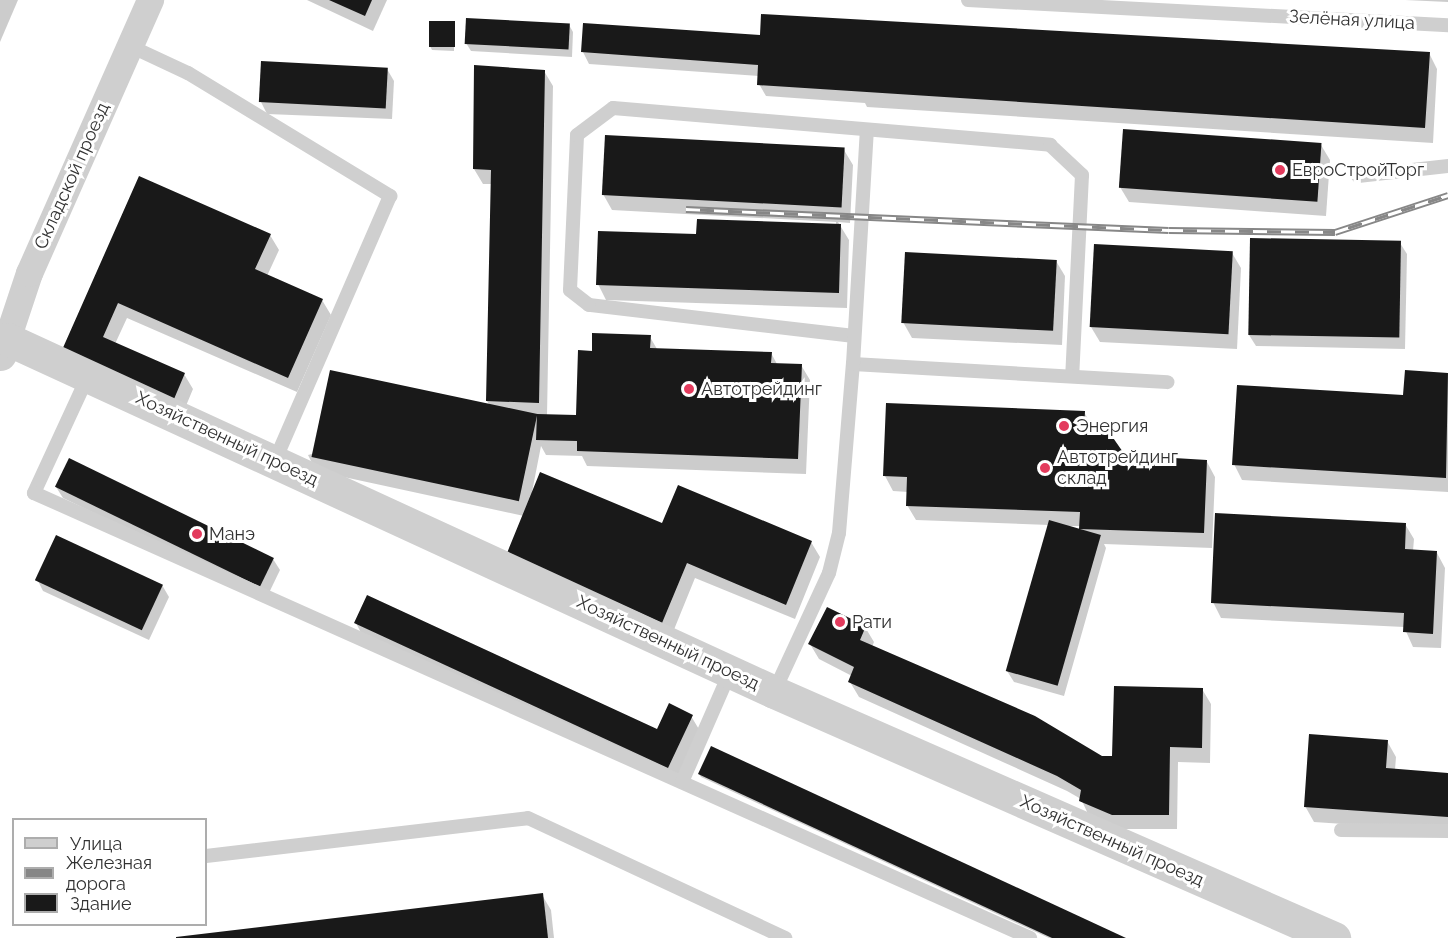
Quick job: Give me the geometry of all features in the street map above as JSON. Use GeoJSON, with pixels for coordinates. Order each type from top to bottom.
{"type":"FeatureCollection","features":[{"type":"Feature","properties":{"kind":"street","name":"Складской проезд"},"geometry":{"type":"LineString","coordinates":[[3,346],[29,273],[150,0]]}},
{"type":"Feature","properties":{"kind":"street","name":"Хозяйственный проезд"},"geometry":{"type":"LineString","coordinates":[[3,346],[88,376],[1296,931],[1334,938]]}},
{"type":"Feature","properties":{"kind":"lane","name":"Зелёная улица"},"geometry":{"type":"LineString","coordinates":[[968,0],[1448,25]]}},
{"type":"Feature","properties":{"kind":"lane"},"geometry":{"type":"LineString","coordinates":[[130,46],[188,73],[390,196],[275,461]]}},
{"type":"Feature","properties":{"kind":"lane"},"geometry":{"type":"LineString","coordinates":[[854,336],[590,305],[570,290],[577,135],[613,108],[1050,145],[1082,175],[1072,376]]}},
{"type":"Feature","properties":{"kind":"lane"},"geometry":{"type":"LineString","coordinates":[[774,692],[831,563],[839,533],[853,364],[867,130]]}},
{"type":"Feature","properties":{"kind":"lane"},"geometry":{"type":"LineString","coordinates":[[1358,176],[1448,166]]}},
{"type":"Feature","properties":{"kind":"lane"},"geometry":{"type":"LineString","coordinates":[[853,364],[1167,382]]}},
{"type":"Feature","properties":{"kind":"lane"},"geometry":{"type":"LineString","coordinates":[[88,376],[34,493],[1030,938]]}},
{"type":"Feature","properties":{"kind":"lane"},"geometry":{"type":"LineString","coordinates":[[682,782],[730,671]]}},
{"type":"Feature","properties":{"kind":"lane"},"geometry":{"type":"LineString","coordinates":[[207,856],[528,818],[785,938]]}},
{"type":"Feature","properties":{"kind":"lane"},"geometry":{"type":"LineString","coordinates":[[1341,830],[1448,831]]}},
{"type":"Feature","properties":{"kind":"building"},"geometry":{"type":"Polygon","coordinates":[[[329,0],[372,0],[365,16],[329,0]]]}},
{"type":"Feature","properties":{"kind":"building"},"geometry":{"type":"Polygon","coordinates":[[[761,14],[1430,52],[1425,128],[757,85],[758,65],[581,52],[583,23],[760,35],[761,14]]]}},
{"type":"Feature","properties":{"kind":"building"},"geometry":{"type":"Polygon","coordinates":[[[466,18],[570,23],[568,49],[465,44],[466,18]]]}},
{"type":"Feature","properties":{"kind":"building"},"geometry":{"type":"Polygon","coordinates":[[[429,21],[455,21],[455,47],[429,47],[429,21]]]}},
{"type":"Feature","properties":{"kind":"building"},"geometry":{"type":"Polygon","coordinates":[[[261,61],[388,68],[386,109],[259,102],[261,61]]]}},
{"type":"Feature","properties":{"kind":"building"},"geometry":{"type":"Polygon","coordinates":[[[474,65],[545,70],[539,403],[486,401],[491,170],[473,169],[474,65]]]}},
{"type":"Feature","properties":{"kind":"building"},"geometry":{"type":"Polygon","coordinates":[[[1123,129],[1322,143],[1317,202],[1119,188],[1123,129]]]}},
{"type":"Feature","properties":{"kind":"building"},"geometry":{"type":"Polygon","coordinates":[[[605,135],[845,148],[842,207],[602,195],[605,135]]]}},
{"type":"Feature","properties":{"kind":"building"},"geometry":{"type":"Polygon","coordinates":[[[139,176],[271,234],[255,269],[323,299],[288,378],[118,303],[103,337],[185,373],[174,399],[62,350],[139,176]]]}},
{"type":"Feature","properties":{"kind":"building"},"geometry":{"type":"Polygon","coordinates":[[[697,219],[841,224],[839,293],[596,285],[598,231],[696,234],[697,219]]]}},
{"type":"Feature","properties":{"kind":"building"},"geometry":{"type":"Polygon","coordinates":[[[1250,238],[1401,241],[1399,338],[1248,335],[1250,238]]]}},
{"type":"Feature","properties":{"kind":"building"},"geometry":{"type":"Polygon","coordinates":[[[1094,244],[1233,251],[1228,334],[1090,327],[1094,244]]]}},
{"type":"Feature","properties":{"kind":"building"},"geometry":{"type":"Polygon","coordinates":[[[905,252],[1057,260],[1053,331],[901,323],[905,252]]]}},
{"type":"Feature","properties":{"kind":"building","name":"Автотрейдинг"},"geometry":{"type":"Polygon","coordinates":[[[592,333],[651,335],[650,348],[772,352],[771,363],[802,364],[798,459],[577,451],[577,441],[536,440],[537,414],[576,415],[578,350],[592,351],[592,333]]]}},
{"type":"Feature","properties":{"kind":"building"},"geometry":{"type":"Polygon","coordinates":[[[330,370],[537,414],[519,501],[311,457],[330,370]]]}},
{"type":"Feature","properties":{"kind":"building"},"geometry":{"type":"Polygon","coordinates":[[[1405,370],[1448,373],[1446,478],[1232,465],[1237,385],[1403,395],[1405,370]]]}},
{"type":"Feature","properties":{"kind":"building","name":"Автотрейдинг склад"},"geometry":{"type":"Polygon","coordinates":[[[886,403],[1085,411],[1084,431],[1109,432],[1125,455],[1207,460],[1204,533],[1079,529],[1080,512],[906,506],[907,477],[883,476],[886,403]]]}},
{"type":"Feature","properties":{"kind":"building"},"geometry":{"type":"Polygon","coordinates":[[[69,458],[274,558],[260,587],[55,487],[69,458]]]}},
{"type":"Feature","properties":{"kind":"building"},"geometry":{"type":"Polygon","coordinates":[[[540,472],[662,523],[678,485],[812,541],[786,605],[687,563],[662,623],[507,553],[540,472]]]}},
{"type":"Feature","properties":{"kind":"building"},"geometry":{"type":"Polygon","coordinates":[[[1215,513],[1406,523],[1405,549],[1437,551],[1433,634],[1403,632],[1404,613],[1211,603],[1215,513]]]}},
{"type":"Feature","properties":{"kind":"building"},"geometry":{"type":"Polygon","coordinates":[[[1049,520],[1101,535],[1058,686],[1006,671],[1049,520]]]}},
{"type":"Feature","properties":{"kind":"building"},"geometry":{"type":"Polygon","coordinates":[[[56,535],[163,585],[142,630],[35,580],[56,535]]]}},
{"type":"Feature","properties":{"kind":"building"},"geometry":{"type":"Polygon","coordinates":[[[367,595],[657,729],[669,703],[693,715],[668,768],[354,623],[367,595]]]}},
{"type":"Feature","properties":{"kind":"building"},"geometry":{"type":"Polygon","coordinates":[[[827,607],[866,626],[860,640],[1035,716],[1102,756],[1112,756],[1114,686],[1203,688],[1202,748],[1170,747],[1169,815],[1112,815],[1079,801],[1081,790],[1057,776],[848,682],[854,667],[808,644],[827,607]]]}},
{"type":"Feature","properties":{"kind":"building"},"geometry":{"type":"Polygon","coordinates":[[[1309,734],[1388,740],[1386,768],[1448,773],[1448,817],[1304,807],[1309,734]]]}},
{"type":"Feature","properties":{"kind":"building"},"geometry":{"type":"Polygon","coordinates":[[[711,746],[1126,938],[1052,938],[698,774],[711,746]]]}},
{"type":"Feature","properties":{"kind":"building"},"geometry":{"type":"Polygon","coordinates":[[[543,893],[548,938],[176,938],[176,937],[543,893]]]}},
{"type":"Feature","properties":{"kind":"railway"},"geometry":{"type":"LineString","coordinates":[[686,209],[1169,230],[1335,232],[1448,195]]}},
{"type":"Feature","properties":{"kind":"place","name":"ЕвроСтройТорг"},"geometry":{"type":"Point","coordinates":[1280,170]}},
{"type":"Feature","properties":{"kind":"place","name":"Автотрейдинг"},"geometry":{"type":"Point","coordinates":[689,389]}},
{"type":"Feature","properties":{"kind":"place","name":"Энергия"},"geometry":{"type":"Point","coordinates":[1064,426]}},
{"type":"Feature","properties":{"kind":"place","name":"Автотрейдинг склад"},"geometry":{"type":"Point","coordinates":[1045,468]}},
{"type":"Feature","properties":{"kind":"place","name":"Манэ"},"geometry":{"type":"Point","coordinates":[197,534]}},
{"type":"Feature","properties":{"kind":"place","name":"Рати"},"geometry":{"type":"Point","coordinates":[840,622]}}]}
